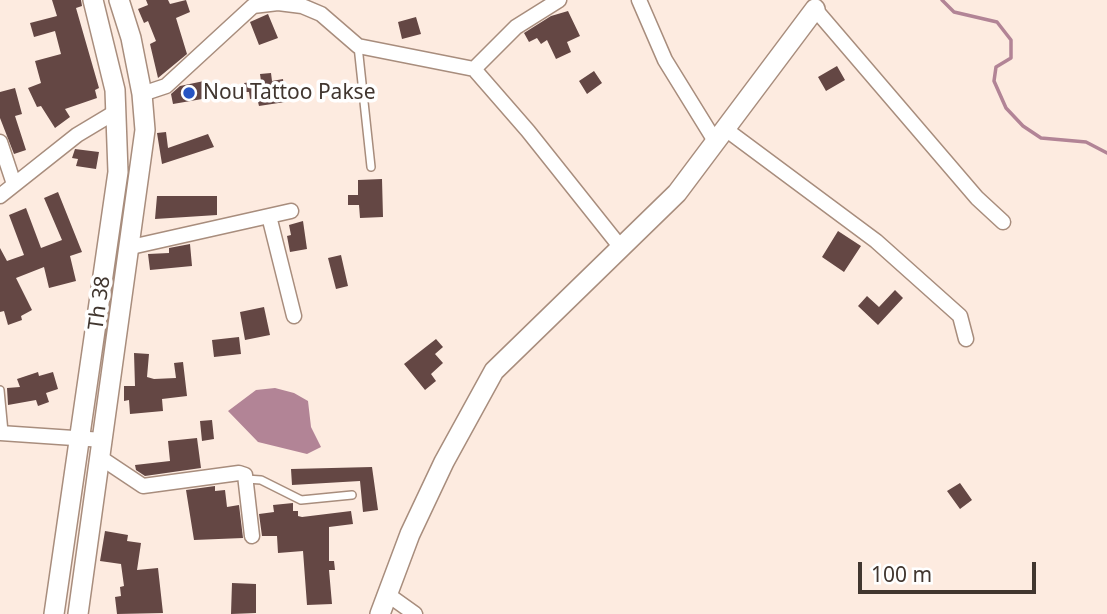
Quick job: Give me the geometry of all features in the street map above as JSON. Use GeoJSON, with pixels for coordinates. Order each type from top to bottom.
{"type":"FeatureCollection","features":[{"type":"Feature","properties":{"kind":"street","name":"Th 38"},"geometry":{"type":"LineString","coordinates":[[54,614],[118,172],[117,111],[107,45],[93,0]]}},
{"type":"Feature","properties":{"kind":"street","name":"Th 38"},"geometry":{"type":"LineString","coordinates":[[78,614],[131,247],[145,130],[142,94],[131,37],[118,0]]}},
{"type":"Feature","properties":{"kind":"street"},"geometry":{"type":"LineString","coordinates":[[474,69],[516,27],[559,0]]}},
{"type":"Feature","properties":{"kind":"street"},"geometry":{"type":"LineString","coordinates":[[639,0],[665,60],[720,135],[876,241],[960,316],[966,339]]}},
{"type":"Feature","properties":{"kind":"street"},"geometry":{"type":"LineString","coordinates":[[142,94],[166,86],[253,6],[263,1],[293,2],[321,14],[358,46],[474,69],[528,131],[622,249]]}},
{"type":"Feature","properties":{"kind":"street"},"geometry":{"type":"LineString","coordinates":[[380,614],[410,534],[444,462],[495,371],[515,348],[622,249],[677,193],[815,9],[977,198],[1003,222]]}},
{"type":"Feature","properties":{"kind":"street"},"geometry":{"type":"LineString","coordinates":[[107,45],[131,37]]}},
{"type":"Feature","properties":{"kind":"street"},"geometry":{"type":"LineString","coordinates":[[0,196],[77,135],[117,111]]}},
{"type":"Feature","properties":{"kind":"street"},"geometry":{"type":"LineString","coordinates":[[0,142],[14,184]]}},
{"type":"Feature","properties":{"kind":"street"},"geometry":{"type":"LineString","coordinates":[[131,247],[291,211]]}},
{"type":"Feature","properties":{"kind":"street"},"geometry":{"type":"LineString","coordinates":[[269,216],[294,316]]}},
{"type":"Feature","properties":{"kind":"street"},"geometry":{"type":"LineString","coordinates":[[2,433],[80,438],[102,449],[144,486],[239,473],[246,480],[251,536]]}},
{"type":"Feature","properties":{"kind":"street"},"geometry":{"type":"LineString","coordinates":[[387,594],[415,614]]}},
{"type":"Feature","properties":{"kind":"lane"},"geometry":{"type":"LineString","coordinates":[[358,46],[371,167]]}},
{"type":"Feature","properties":{"kind":"lane"},"geometry":{"type":"LineString","coordinates":[[0,390],[2,433]]}},
{"type":"Feature","properties":{"kind":"lane"},"geometry":{"type":"LineString","coordinates":[[246,480],[261,480],[301,500],[352,495]]}},
{"type":"Feature","properties":{"kind":"shaded area"},"geometry":{"type":"Polygon","coordinates":[[[275,388],[294,393],[308,401],[311,427],[321,447],[307,454],[258,442],[228,411],[256,390],[275,388]]]}},
{"type":"Feature","properties":{"kind":"building"},"geometry":{"type":"Polygon","coordinates":[[[52,0],[81,0],[82,6],[76,8],[99,88],[95,90],[97,98],[65,109],[70,117],[55,128],[41,106],[37,107],[28,88],[41,83],[35,61],[61,54],[55,31],[34,37],[30,23],[57,16],[52,0]]]}},
{"type":"Feature","properties":{"kind":"building"},"geometry":{"type":"Polygon","coordinates":[[[146,0],[168,0],[170,4],[186,0],[190,12],[176,18],[187,54],[158,78],[150,44],[156,41],[148,21],[144,23],[138,9],[148,5],[146,0]]]}},
{"type":"Feature","properties":{"kind":"building"},"geometry":{"type":"Polygon","coordinates":[[[568,11],[580,36],[567,42],[571,52],[556,59],[547,40],[541,44],[537,38],[529,42],[524,33],[551,16],[568,11]]]}},
{"type":"Feature","properties":{"kind":"building"},"geometry":{"type":"Polygon","coordinates":[[[268,14],[278,38],[259,45],[250,22],[268,14]]]}},
{"type":"Feature","properties":{"kind":"building"},"geometry":{"type":"Polygon","coordinates":[[[416,17],[421,34],[402,39],[398,22],[416,17]]]}},
{"type":"Feature","properties":{"kind":"building"},"geometry":{"type":"Polygon","coordinates":[[[837,66],[845,80],[826,91],[818,77],[837,66]]]}},
{"type":"Feature","properties":{"kind":"building"},"geometry":{"type":"Polygon","coordinates":[[[594,71],[602,83],[587,94],[579,81],[594,71]]]}},
{"type":"Feature","properties":{"kind":"building"},"geometry":{"type":"Polygon","coordinates":[[[271,73],[272,81],[283,79],[285,102],[259,106],[257,98],[250,99],[249,92],[245,92],[244,83],[261,81],[260,74],[271,73]]]}},
{"type":"Feature","properties":{"kind":"building","name":"Nou Tattoo Pakse"},"geometry":{"type":"Polygon","coordinates":[[[204,81],[208,98],[173,104],[171,94],[180,86],[204,81]]]}},
{"type":"Feature","properties":{"kind":"building"},"geometry":{"type":"Polygon","coordinates":[[[15,88],[22,114],[15,116],[26,150],[14,154],[0,118],[0,92],[15,88]]]}},
{"type":"Feature","properties":{"kind":"building"},"geometry":{"type":"Polygon","coordinates":[[[166,132],[168,148],[208,134],[214,147],[162,164],[157,133],[166,132]]]}},
{"type":"Feature","properties":{"kind":"building"},"geometry":{"type":"Polygon","coordinates":[[[75,149],[99,152],[96,169],[76,166],[78,159],[72,158],[75,149]]]}},
{"type":"Feature","properties":{"kind":"building"},"geometry":{"type":"Polygon","coordinates":[[[382,179],[383,217],[360,218],[359,205],[348,205],[348,195],[358,195],[358,180],[382,179]]]}},
{"type":"Feature","properties":{"kind":"building"},"geometry":{"type":"Polygon","coordinates":[[[58,192],[82,252],[70,256],[76,281],[49,288],[44,267],[16,278],[32,310],[21,316],[22,320],[8,325],[4,311],[0,312],[0,248],[7,261],[24,255],[9,215],[26,208],[41,248],[62,240],[44,198],[58,192]]]}},
{"type":"Feature","properties":{"kind":"building"},"geometry":{"type":"Polygon","coordinates":[[[157,196],[217,196],[217,215],[155,219],[157,196]]]}},
{"type":"Feature","properties":{"kind":"building"},"geometry":{"type":"Polygon","coordinates":[[[303,221],[307,249],[290,252],[287,236],[291,235],[289,225],[303,221]]]}},
{"type":"Feature","properties":{"kind":"building"},"geometry":{"type":"Polygon","coordinates":[[[838,231],[861,246],[844,272],[822,257],[838,231]]]}},
{"type":"Feature","properties":{"kind":"building"},"geometry":{"type":"Polygon","coordinates":[[[190,244],[192,266],[150,270],[148,254],[169,253],[169,248],[190,244]]]}},
{"type":"Feature","properties":{"kind":"building"},"geometry":{"type":"Polygon","coordinates":[[[341,255],[348,286],[336,289],[328,258],[341,255]]]}},
{"type":"Feature","properties":{"kind":"building"},"geometry":{"type":"Polygon","coordinates":[[[895,290],[903,298],[878,325],[858,306],[867,296],[879,307],[895,290]]]}},
{"type":"Feature","properties":{"kind":"building"},"geometry":{"type":"Polygon","coordinates":[[[264,307],[270,335],[245,340],[240,312],[264,307]]]}},
{"type":"Feature","properties":{"kind":"building"},"geometry":{"type":"Polygon","coordinates":[[[239,337],[241,354],[214,357],[212,340],[239,337]]]}},
{"type":"Feature","properties":{"kind":"building"},"geometry":{"type":"Polygon","coordinates":[[[436,339],[443,347],[435,354],[443,363],[431,374],[436,381],[425,390],[404,364],[436,339]]]}},
{"type":"Feature","properties":{"kind":"building"},"geometry":{"type":"Polygon","coordinates":[[[134,353],[149,354],[147,377],[154,379],[176,378],[174,363],[183,362],[187,396],[162,399],[163,411],[130,414],[129,400],[124,401],[124,386],[135,386],[134,353]]]}},
{"type":"Feature","properties":{"kind":"building"},"geometry":{"type":"Polygon","coordinates":[[[38,372],[39,376],[53,372],[58,389],[46,393],[49,402],[38,406],[36,400],[8,405],[7,388],[20,387],[17,379],[38,372]]]}},
{"type":"Feature","properties":{"kind":"building"},"geometry":{"type":"Polygon","coordinates":[[[212,420],[214,439],[202,441],[200,421],[212,420]]]}},
{"type":"Feature","properties":{"kind":"building"},"geometry":{"type":"Polygon","coordinates":[[[197,438],[201,468],[145,476],[136,470],[135,465],[170,461],[168,441],[197,438]]]}},
{"type":"Feature","properties":{"kind":"building"},"geometry":{"type":"Polygon","coordinates":[[[372,467],[378,510],[363,512],[360,481],[292,485],[291,469],[372,467]]]}},
{"type":"Feature","properties":{"kind":"building"},"geometry":{"type":"Polygon","coordinates":[[[960,483],[972,500],[960,509],[947,491],[960,483]]]}},
{"type":"Feature","properties":{"kind":"building"},"geometry":{"type":"Polygon","coordinates":[[[215,486],[215,491],[225,490],[227,507],[239,505],[243,538],[194,540],[186,490],[215,486]]]}},
{"type":"Feature","properties":{"kind":"building"},"geometry":{"type":"Polygon","coordinates":[[[293,503],[293,511],[298,511],[298,516],[302,517],[351,511],[353,524],[329,527],[329,561],[334,561],[335,570],[329,570],[332,604],[307,605],[303,551],[278,553],[277,536],[262,536],[259,514],[274,512],[273,505],[293,503]]]}},
{"type":"Feature","properties":{"kind":"building"},"geometry":{"type":"Polygon","coordinates":[[[105,531],[128,535],[127,541],[141,543],[137,570],[158,568],[163,613],[117,614],[115,597],[121,596],[120,587],[124,586],[121,564],[100,561],[105,531]]]}},
{"type":"Feature","properties":{"kind":"building"},"geometry":{"type":"Polygon","coordinates":[[[232,583],[256,584],[256,613],[231,614],[232,583]]]}},
{"type":"Feature","properties":{"kind":"waterway"},"geometry":{"type":"LineString","coordinates":[[942,0],[954,12],[997,22],[1011,40],[1011,58],[996,67],[994,81],[1006,108],[1023,126],[1041,138],[1086,142],[1107,153]]}},
{"type":"Feature","properties":{"kind":"place","name":"Nou Tattoo Pakse"},"geometry":{"type":"Point","coordinates":[189,93]}}]}
